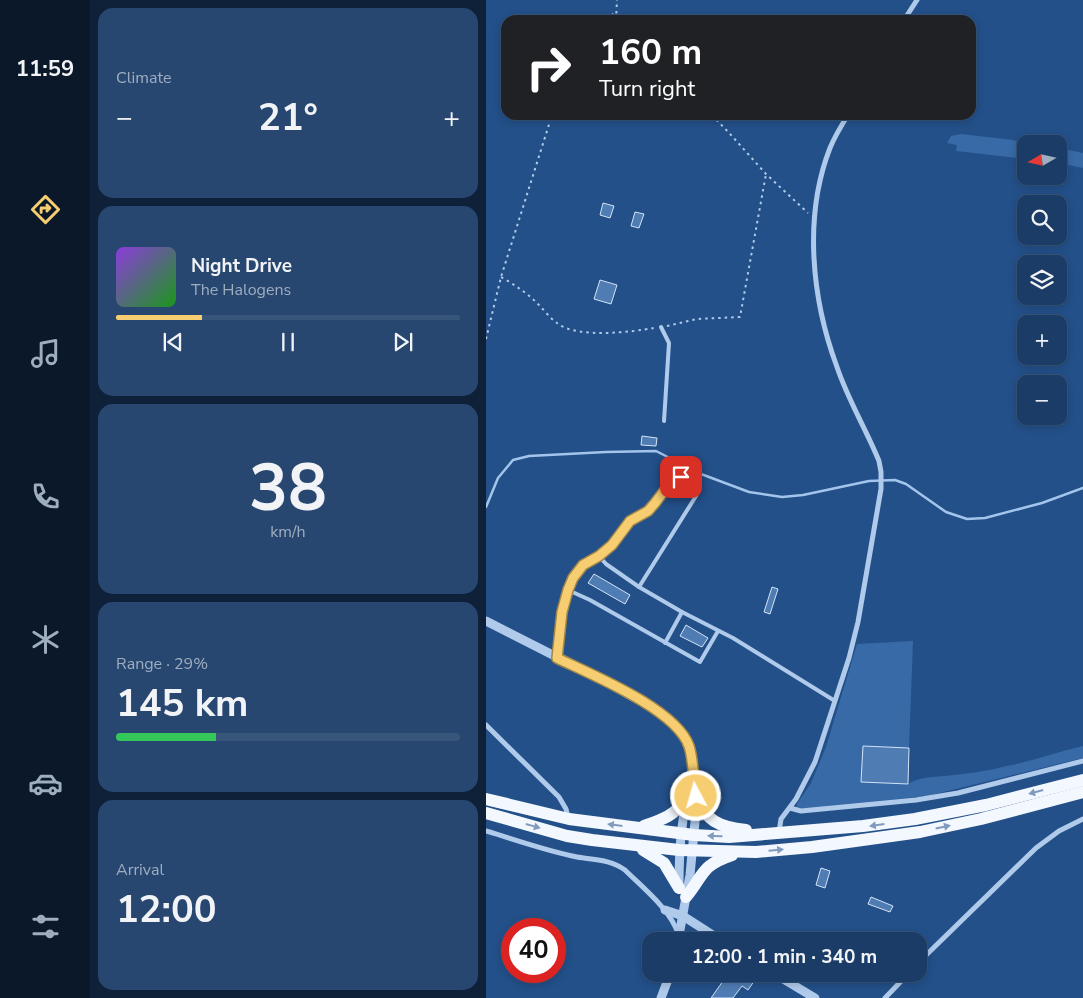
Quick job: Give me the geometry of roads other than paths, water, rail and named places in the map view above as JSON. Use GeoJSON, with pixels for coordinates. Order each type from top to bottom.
{"type":"FeatureCollection","features":[{"type":"Feature","properties":{"kind":"main road"},"geometry":{"type":"LineString","coordinates":[[486,799],[569,820],[688,835],[729,837],[863,826],[915,819],[986,805],[1083,780]]}},
{"type":"Feature","properties":{"kind":"main road"},"geometry":{"type":"LineString","coordinates":[[486,813],[567,836],[679,850],[740,852],[812,847],[912,833],[980,819],[1083,792]]}},
{"type":"Feature","properties":{"kind":"main road"},"geometry":{"type":"LineString","coordinates":[[639,828],[659,822],[672,814],[691,797],[716,823],[731,828],[776,834]]}},
{"type":"Feature","properties":{"kind":"main road"},"geometry":{"type":"LineString","coordinates":[[636,846],[664,863],[683,897],[706,867],[715,861],[740,852]]}},
{"type":"Feature","properties":{"kind":"street"},"geometry":{"type":"LineString","coordinates":[[907,15],[917,0]]}},
{"type":"Feature","properties":{"kind":"street"},"geometry":{"type":"LineString","coordinates":[[776,834],[781,819],[801,790],[815,762],[835,701],[858,622],[881,489],[881,472],[875,452],[841,379],[822,322],[816,276],[815,220],[818,191],[832,143],[845,120]]}},
{"type":"Feature","properties":{"kind":"street"},"geometry":{"type":"LineString","coordinates":[[486,621],[651,707],[676,726],[684,736],[689,746],[693,778],[688,835],[693,851],[683,897]]}},
{"type":"Feature","properties":{"kind":"street"},"geometry":{"type":"LineString","coordinates":[[486,726],[559,797],[566,808],[569,820]]}},
{"type":"Feature","properties":{"kind":"street"},"geometry":{"type":"LineString","coordinates":[[790,808],[801,811],[916,800],[978,788],[1083,761]]}},
{"type":"Feature","properties":{"kind":"street"},"geometry":{"type":"LineString","coordinates":[[927,954],[1036,848],[1059,831],[1083,819]]}},
{"type":"Feature","properties":{"kind":"street"},"geometry":{"type":"LineString","coordinates":[[486,831],[577,857],[613,862],[625,870],[665,910],[676,926],[677,932]]}},
{"type":"Feature","properties":{"kind":"street"},"geometry":{"type":"LineString","coordinates":[[680,932],[683,897],[679,850],[688,835]]}},
{"type":"Feature","properties":{"kind":"street"},"geometry":{"type":"LineString","coordinates":[[665,910],[683,916],[708,932]]}},
{"type":"Feature","properties":{"kind":"street"},"geometry":{"type":"LineString","coordinates":[[661,998],[667,982]]}},
{"type":"Feature","properties":{"kind":"street"},"geometry":{"type":"LineString","coordinates":[[788,982],[815,998]]}},
{"type":"Feature","properties":{"kind":"street"},"geometry":{"type":"LineString","coordinates":[[885,998],[900,982]]}},
{"type":"Feature","properties":{"kind":"lane"},"geometry":{"type":"LineString","coordinates":[[661,327],[669,343],[664,421]]}},
{"type":"Feature","properties":{"kind":"lane"},"geometry":{"type":"LineString","coordinates":[[557,658],[562,612],[573,578],[583,565],[599,556],[612,545],[630,521],[648,511],[667,487],[681,477],[689,478],[698,488],[696,496],[639,587]]}},
{"type":"Feature","properties":{"kind":"lane"},"geometry":{"type":"LineString","coordinates":[[599,556],[606,564],[639,587],[733,638],[835,701]]}},
{"type":"Feature","properties":{"kind":"lane"},"geometry":{"type":"LineString","coordinates":[[568,590],[590,600],[700,662],[718,631]]}},
{"type":"Feature","properties":{"kind":"lane"},"geometry":{"type":"LineString","coordinates":[[665,643],[682,612]]}},
{"type":"Feature","properties":{"kind":"waterway"},"geometry":{"type":"LineString","coordinates":[[486,507],[498,478],[513,460],[529,456],[606,452],[656,451],[701,474],[749,492],[782,497],[803,495],[869,481],[895,480],[906,484],[946,512],[967,519],[985,518],[1042,503],[1083,488]]}}]}
